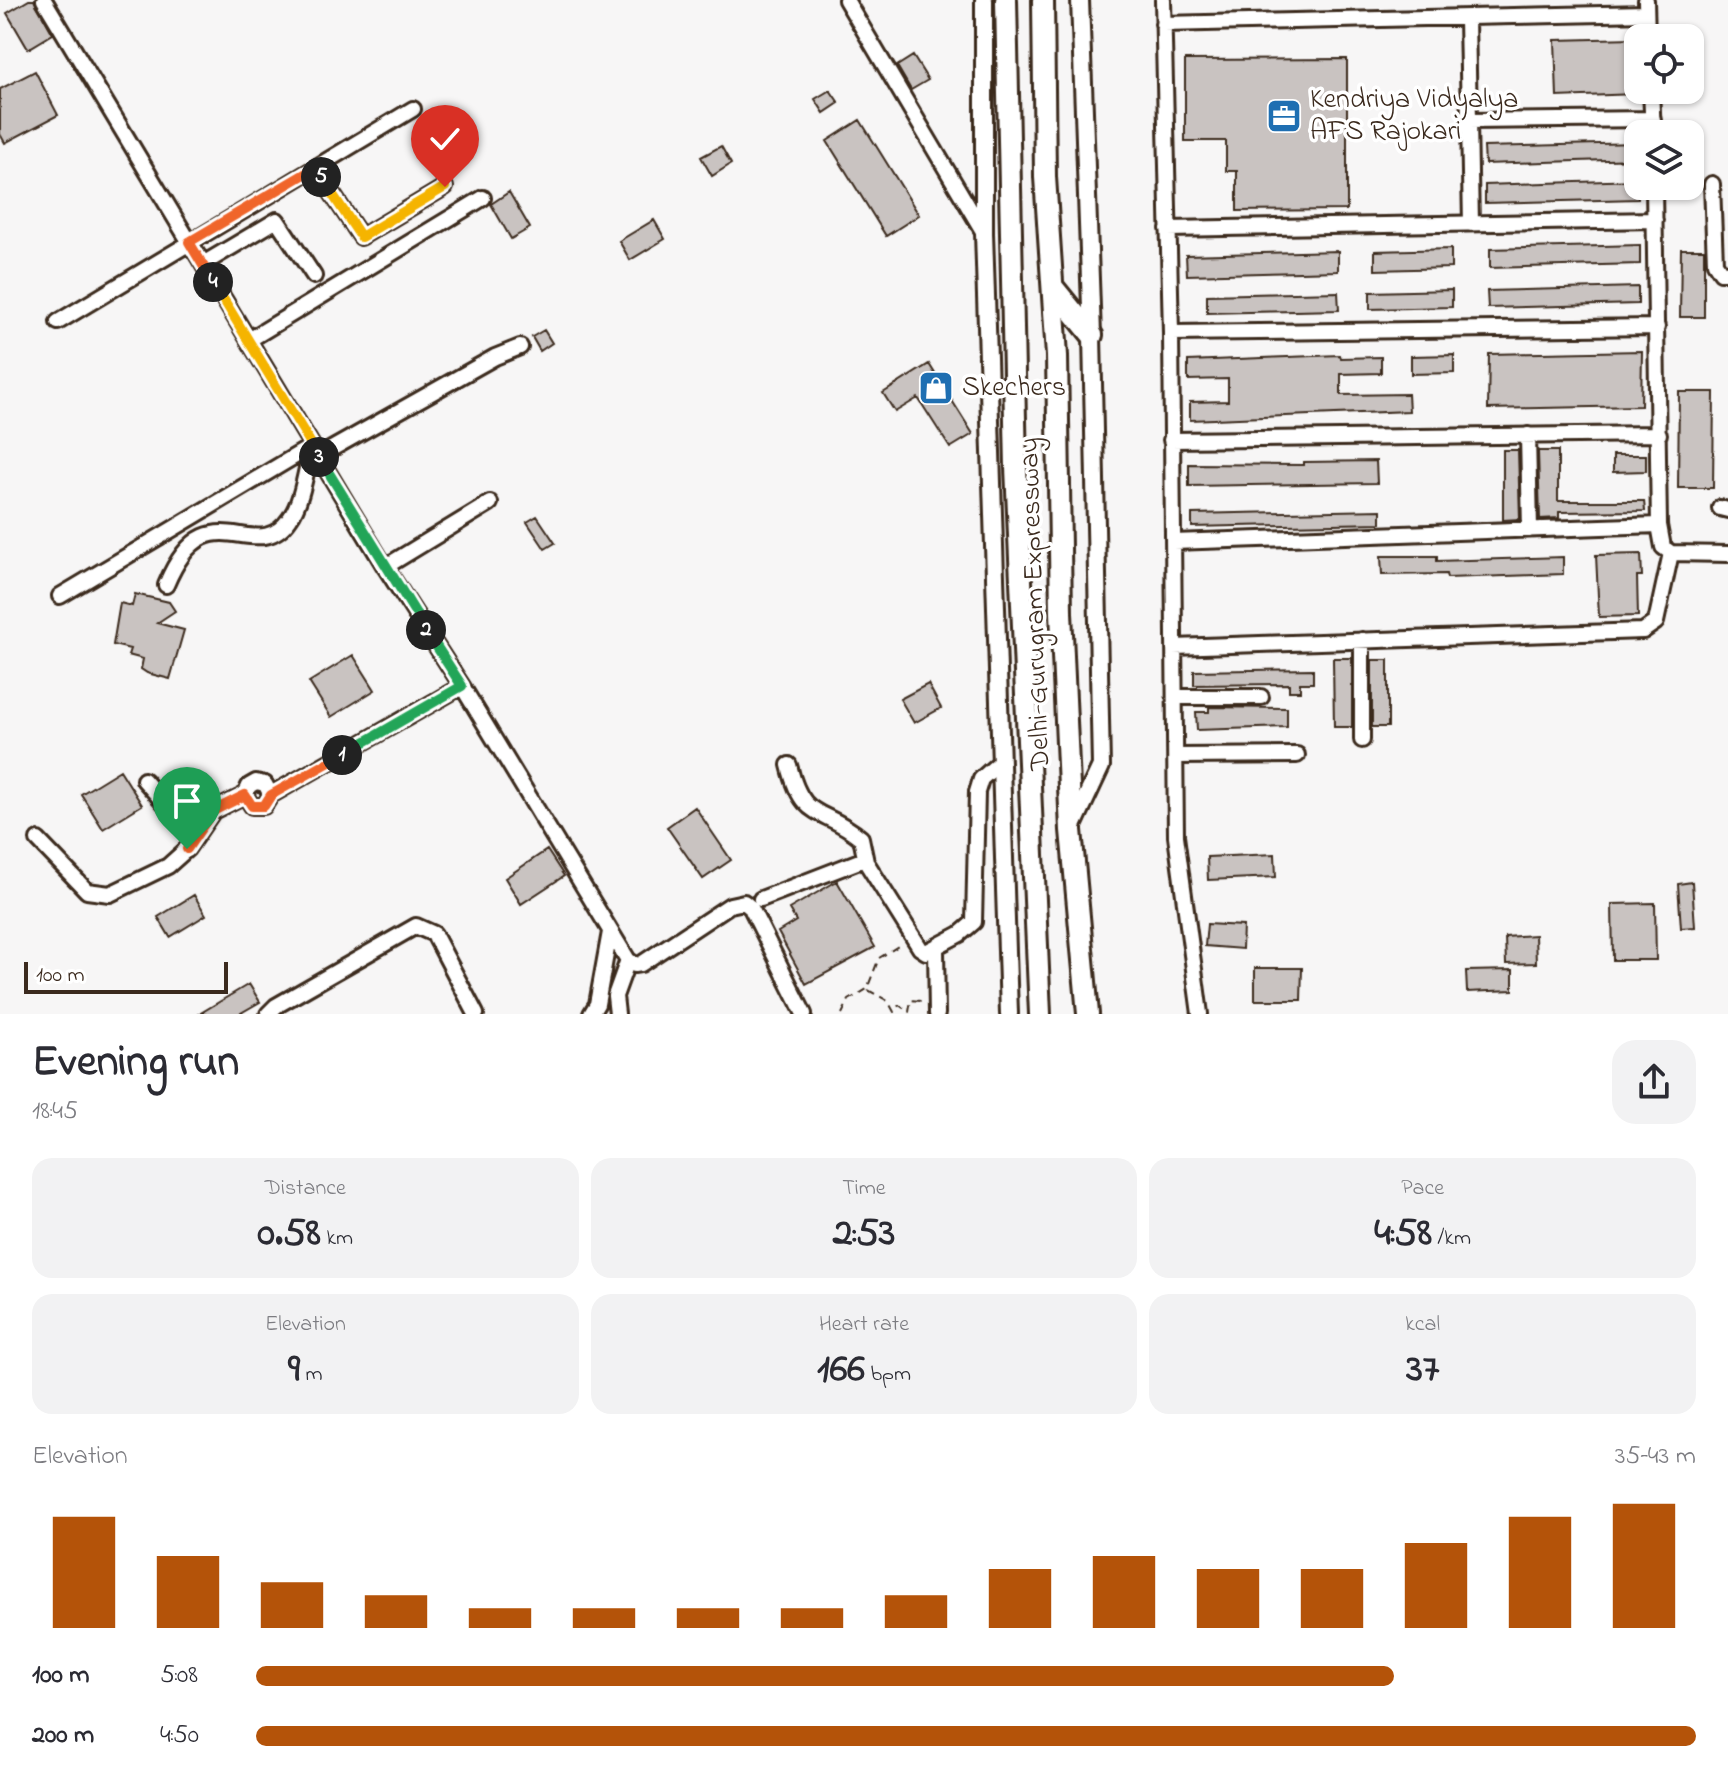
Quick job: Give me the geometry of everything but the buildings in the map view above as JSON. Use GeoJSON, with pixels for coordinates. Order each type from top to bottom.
{"type":"FeatureCollection","features":[{"type":"Feature","properties":{"kind":"highway","name":"Delhi-Gurugram Expressway"},"geometry":{"type":"LineString","coordinates":[[1006,0],[1016,467],[1040,1014]]}},
{"type":"Feature","properties":{"kind":"highway","name":"Delhi-Gurugram Expressway"},"geometry":{"type":"LineString","coordinates":[[1043,0],[1045,177],[1053,287],[1071,830],[1088,1014]]}},
{"type":"Feature","properties":{"kind":"highway"},"geometry":{"type":"LineString","coordinates":[[1053,287],[1092,335]]}},
{"type":"Feature","properties":{"kind":"main road"},"geometry":{"type":"LineString","coordinates":[[984,0],[984,233],[1009,1014]]}},
{"type":"Feature","properties":{"kind":"main road"},"geometry":{"type":"LineString","coordinates":[[1071,830],[1101,766],[1092,335],[1080,0]]}},
{"type":"Feature","properties":{"kind":"street"},"geometry":{"type":"LineString","coordinates":[[44,0],[385,567],[462,686],[628,960],[641,964],[730,905],[744,902],[751,908],[804,1014]]}},
{"type":"Feature","properties":{"kind":"street"},"geometry":{"type":"LineString","coordinates":[[846,0],[984,233]]}},
{"type":"Feature","properties":{"kind":"street"},"geometry":{"type":"LineString","coordinates":[[1163,0],[1171,333],[1176,836],[1200,1014]]}},
{"type":"Feature","properties":{"kind":"street"},"geometry":{"type":"LineString","coordinates":[[1163,24],[1467,19],[1646,7]]}},
{"type":"Feature","properties":{"kind":"street"},"geometry":{"type":"LineString","coordinates":[[1467,19],[1471,224]]}},
{"type":"Feature","properties":{"kind":"street"},"geometry":{"type":"LineString","coordinates":[[58,322],[413,109]]}},
{"type":"Feature","properties":{"kind":"street"},"geometry":{"type":"LineString","coordinates":[[1469,121],[1624,125]]}},
{"type":"Feature","properties":{"kind":"street"},"geometry":{"type":"LineString","coordinates":[[315,168],[361,237],[445,187]]}},
{"type":"Feature","properties":{"kind":"street"},"geometry":{"type":"LineString","coordinates":[[1712,184],[1715,263],[1721,272],[1728,272]]}},
{"type":"Feature","properties":{"kind":"street"},"geometry":{"type":"LineString","coordinates":[[249,340],[483,198]]}},
{"type":"Feature","properties":{"kind":"street"},"geometry":{"type":"LineString","coordinates":[[1654,200],[1659,525],[1663,547],[1671,553],[1728,554]]}},
{"type":"Feature","properties":{"kind":"street"},"geometry":{"type":"LineString","coordinates":[[203,264],[277,220],[314,276]]}},
{"type":"Feature","properties":{"kind":"street"},"geometry":{"type":"LineString","coordinates":[[1168,229],[1655,220]]}},
{"type":"Feature","properties":{"kind":"street"},"geometry":{"type":"LineString","coordinates":[[1171,333],[1657,327]]}},
{"type":"Feature","properties":{"kind":"street"},"geometry":{"type":"LineString","coordinates":[[60,596],[316,451],[495,357],[520,347]]}},
{"type":"Feature","properties":{"kind":"street"},"geometry":{"type":"LineString","coordinates":[[1171,440],[1659,434]]}},
{"type":"Feature","properties":{"kind":"street"},"geometry":{"type":"LineString","coordinates":[[1528,435],[1530,530]]}},
{"type":"Feature","properties":{"kind":"street"},"geometry":{"type":"LineString","coordinates":[[166,585],[184,549],[205,534],[263,536],[284,526],[293,515],[316,451]]}},
{"type":"Feature","properties":{"kind":"street"},"geometry":{"type":"LineString","coordinates":[[385,567],[490,503]]}},
{"type":"Feature","properties":{"kind":"street"},"geometry":{"type":"LineString","coordinates":[[1173,542],[1659,525]]}},
{"type":"Feature","properties":{"kind":"street"},"geometry":{"type":"LineString","coordinates":[[1174,647],[1643,631],[1656,622],[1671,553]]}},
{"type":"Feature","properties":{"kind":"street"},"geometry":{"type":"LineString","coordinates":[[1362,640],[1362,740]]}},
{"type":"Feature","properties":{"kind":"street"},"geometry":{"type":"LineString","coordinates":[[38,840],[87,891],[110,894],[150,877],[178,858],[213,811],[245,795],[248,803],[260,808],[268,804],[271,795],[462,686]]}},
{"type":"Feature","properties":{"kind":"street"},"geometry":{"type":"LineString","coordinates":[[1176,697],[1261,697]]}},
{"type":"Feature","properties":{"kind":"street"},"geometry":{"type":"LineString","coordinates":[[1176,756],[1297,755]]}},
{"type":"Feature","properties":{"kind":"street"},"geometry":{"type":"LineString","coordinates":[[789,765],[796,794],[803,804],[861,838],[866,862],[912,938],[926,952],[936,949],[974,922],[977,792],[981,779],[999,763]]}},
{"type":"Feature","properties":{"kind":"street"},"geometry":{"type":"LineString","coordinates":[[144,780],[166,805],[202,823]]}},
{"type":"Feature","properties":{"kind":"street"},"geometry":{"type":"LineString","coordinates":[[761,899],[850,862],[866,862]]}},
{"type":"Feature","properties":{"kind":"street"},"geometry":{"type":"LineString","coordinates":[[268,1014],[276,1006],[416,926],[434,934],[476,1014]]}},
{"type":"Feature","properties":{"kind":"street"},"geometry":{"type":"LineString","coordinates":[[591,1014],[597,1004],[610,932]]}},
{"type":"Feature","properties":{"kind":"street"},"geometry":{"type":"LineString","coordinates":[[936,949],[937,1008]]}},
{"type":"Feature","properties":{"kind":"street"},"geometry":{"type":"LineString","coordinates":[[617,1014],[615,996],[628,960]]}},
{"type":"Feature","properties":{"kind":"path"},"geometry":{"type":"LineString","coordinates":[[842,1014],[849,1000],[867,989],[879,958],[912,938]]}},
{"type":"Feature","properties":{"kind":"path"},"geometry":{"type":"LineString","coordinates":[[867,989],[888,1001],[894,1012],[899,1005],[909,1012],[911,1000],[937,1008]]}},
{"type":"Feature","properties":{"kind":"place","name":"Kendriya Vidyalya AFS Rajokari"},"geometry":{"type":"Point","coordinates":[1284,116]}},
{"type":"Feature","properties":{"kind":"place","name":"Skechers"},"geometry":{"type":"Point","coordinates":[936,388]}},
{"type":"Feature","properties":{"kind":"route"},"geometry":{"type":"LineString","coordinates":[[187,849],[213,811],[245,795],[252,806],[260,808],[268,804],[271,795],[462,686],[385,567],[189,242],[315,168],[357,236],[361,237],[445,187]]}}]}
